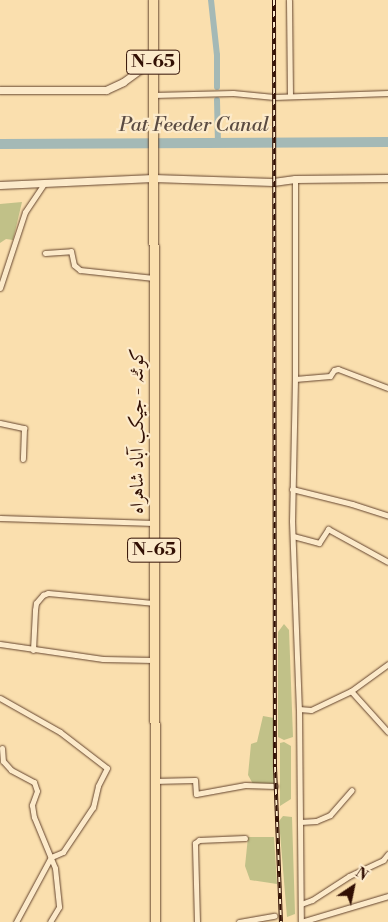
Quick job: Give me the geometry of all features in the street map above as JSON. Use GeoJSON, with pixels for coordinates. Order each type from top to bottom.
{"type":"FeatureCollection","features":[{"type":"Feature","properties":{"kind":"highway","name":"کوئٹہ - جیکب آباد شاہراہ"},"geometry":{"type":"LineString","coordinates":[[153,0],[155,279],[154,922]]}},
{"type":"Feature","properties":{"kind":"street"},"geometry":{"type":"LineString","coordinates":[[289,0],[290,96]]}},
{"type":"Feature","properties":{"kind":"street"},"geometry":{"type":"LineString","coordinates":[[0,90],[106,90],[123,82],[154,60]]}},
{"type":"Feature","properties":{"kind":"street"},"geometry":{"type":"LineString","coordinates":[[153,96],[234,93],[290,96],[388,93]]}},
{"type":"Feature","properties":{"kind":"street"},"geometry":{"type":"LineString","coordinates":[[0,185],[44,185],[153,178],[273,182],[295,179],[388,178]]}},
{"type":"Feature","properties":{"kind":"street"},"geometry":{"type":"LineString","coordinates":[[295,179],[295,379],[292,489],[299,709],[301,922],[388,896]]}},
{"type":"Feature","properties":{"kind":"street"},"geometry":{"type":"LineString","coordinates":[[0,288],[25,212],[44,185]]}},
{"type":"Feature","properties":{"kind":"street"},"geometry":{"type":"LineString","coordinates":[[45,253],[71,252],[74,265],[80,270],[155,279]]}},
{"type":"Feature","properties":{"kind":"street"},"geometry":{"type":"LineString","coordinates":[[295,379],[330,376],[334,370],[338,369],[388,388]]}},
{"type":"Feature","properties":{"kind":"street"},"geometry":{"type":"LineString","coordinates":[[0,423],[24,428],[23,459]]}},
{"type":"Feature","properties":{"kind":"street"},"geometry":{"type":"LineString","coordinates":[[292,489],[352,504],[388,516]]}},
{"type":"Feature","properties":{"kind":"street"},"geometry":{"type":"LineString","coordinates":[[0,518],[154,523]]}},
{"type":"Feature","properties":{"kind":"street"},"geometry":{"type":"LineString","coordinates":[[293,536],[319,543],[328,529],[388,562]]}},
{"type":"Feature","properties":{"kind":"street"},"geometry":{"type":"LineString","coordinates":[[33,650],[36,603],[43,595],[48,593],[153,603]]}},
{"type":"Feature","properties":{"kind":"street"},"geometry":{"type":"LineString","coordinates":[[0,644],[103,659],[153,660]]}},
{"type":"Feature","properties":{"kind":"street"},"geometry":{"type":"LineString","coordinates":[[299,709],[310,710],[351,691],[388,664]]}},
{"type":"Feature","properties":{"kind":"street"},"geometry":{"type":"LineString","coordinates":[[351,691],[388,732]]}},
{"type":"Feature","properties":{"kind":"street"},"geometry":{"type":"LineString","coordinates":[[0,698],[60,732],[107,768],[98,786],[93,807],[63,852],[51,857],[16,922]]}},
{"type":"Feature","properties":{"kind":"street"},"geometry":{"type":"LineString","coordinates":[[2,748],[3,761],[11,770],[34,782],[37,791],[32,805],[34,818],[55,868],[59,906],[50,922]]}},
{"type":"Feature","properties":{"kind":"street"},"geometry":{"type":"LineString","coordinates":[[153,781],[195,780],[196,794],[245,785],[275,786]]}},
{"type":"Feature","properties":{"kind":"street"},"geometry":{"type":"LineString","coordinates":[[300,822],[316,822],[330,815],[352,790]]}},
{"type":"Feature","properties":{"kind":"street"},"geometry":{"type":"LineString","coordinates":[[197,922],[195,843],[200,840],[245,838]]}},
{"type":"Feature","properties":{"kind":"street"},"geometry":{"type":"LineString","coordinates":[[302,904],[312,900],[350,876],[383,860],[388,854]]}},
{"type":"Feature","properties":{"kind":"street"},"geometry":{"type":"LineString","coordinates":[[239,922],[274,916]]}},
{"type":"Feature","properties":{"kind":"green space"},"geometry":{"type":"Polygon","coordinates":[[[22,202],[13,240],[6,239],[0,243],[0,204],[22,202]]]}},
{"type":"Feature","properties":{"kind":"green space"},"geometry":{"type":"Polygon","coordinates":[[[284,624],[289,630],[293,737],[284,740],[278,737],[278,632],[284,624]]]}},
{"type":"Feature","properties":{"kind":"green space"},"geometry":{"type":"Polygon","coordinates":[[[263,716],[274,718],[274,784],[253,784],[248,775],[251,744],[257,742],[263,716]]]}},
{"type":"Feature","properties":{"kind":"green space"},"geometry":{"type":"Polygon","coordinates":[[[284,742],[291,746],[291,799],[280,806],[280,743],[284,742]]]}},
{"type":"Feature","properties":{"kind":"green space"},"geometry":{"type":"Polygon","coordinates":[[[283,816],[292,817],[295,914],[287,917],[279,821],[283,816]]]}},
{"type":"Feature","properties":{"kind":"green space"},"geometry":{"type":"Polygon","coordinates":[[[248,837],[274,837],[277,884],[250,880],[245,866],[248,837]]]}},
{"type":"Feature","properties":{"kind":"waterway"},"geometry":{"type":"LineString","coordinates":[[211,0],[217,55],[217,87]]}},
{"type":"Feature","properties":{"kind":"waterway"},"geometry":{"type":"LineString","coordinates":[[217,100],[218,143]]}},
{"type":"Feature","properties":{"kind":"waterway","name":"Pat Feeder Canal"},"geometry":{"type":"LineString","coordinates":[[0,144],[388,142]]}},
{"type":"Feature","properties":{"kind":"railway"},"geometry":{"type":"LineString","coordinates":[[274,0],[275,767],[281,922]]}}]}
